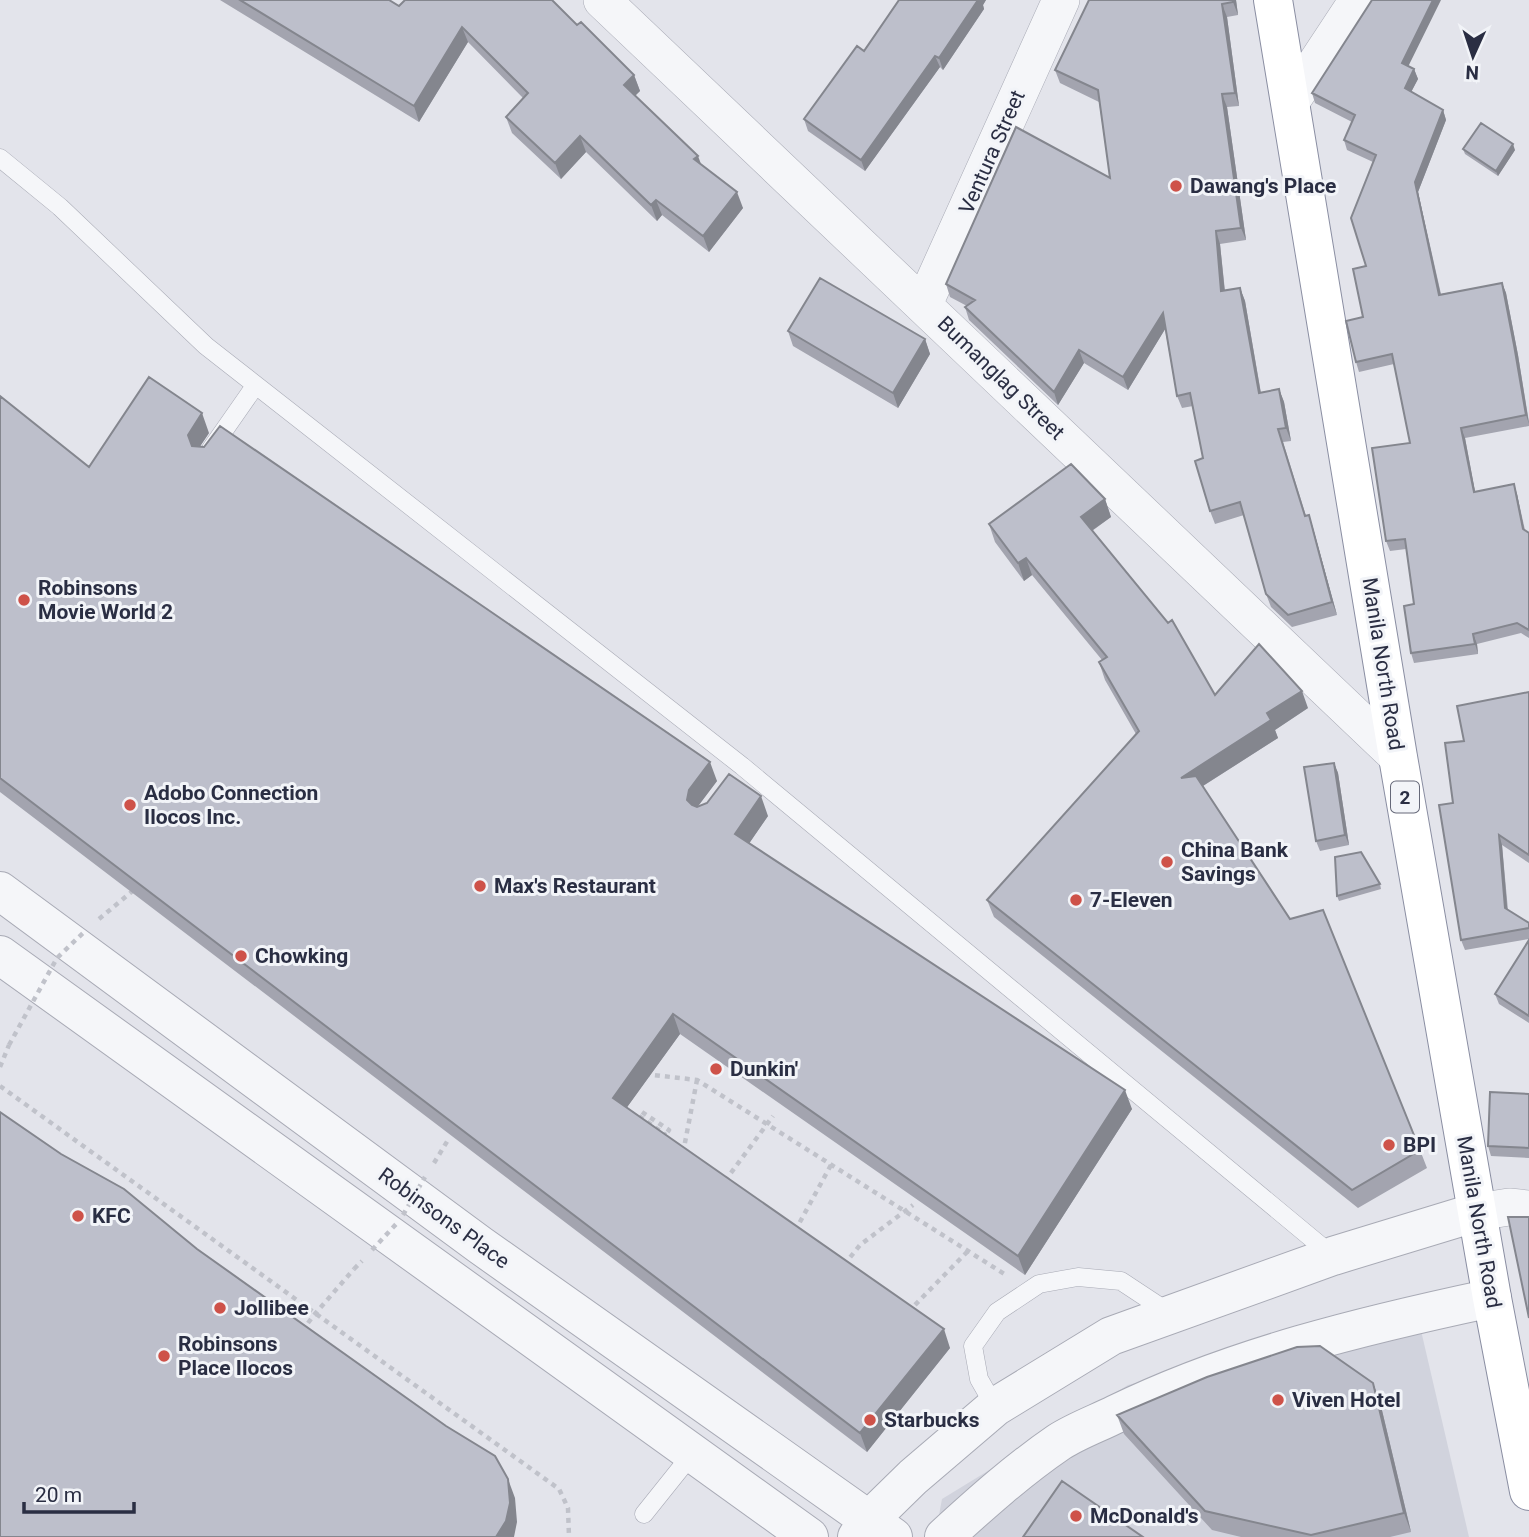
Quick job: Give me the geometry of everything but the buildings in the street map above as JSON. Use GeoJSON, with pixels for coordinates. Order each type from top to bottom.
{"type":"FeatureCollection","features":[{"type":"Feature","properties":{"kind":"highway","name":"Manila North Road"},"geometry":{"type":"LineString","coordinates":[[1273,0],[1292,100],[1398,757],[1492,1298],[1529,1491]]}},
{"type":"Feature","properties":{"kind":"street","name":"Bumanglag Street"},"geometry":{"type":"LineString","coordinates":[[602,0],[1398,757]]}},
{"type":"Feature","properties":{"kind":"street","name":"Ventura Street"},"geometry":{"type":"LineString","coordinates":[[924,304],[1061,0]]}},
{"type":"Feature","properties":{"kind":"street"},"geometry":{"type":"LineString","coordinates":[[1292,100],[1358,0]]}},
{"type":"Feature","properties":{"kind":"street","name":"Robinsons Place"},"geometry":{"type":"LineString","coordinates":[[0,891],[873,1531]]}},
{"type":"Feature","properties":{"kind":"street"},"geometry":{"type":"LineString","coordinates":[[0,955],[809,1537]]}},
{"type":"Feature","properties":{"kind":"street"},"geometry":{"type":"LineString","coordinates":[[873,1531],[913,1477],[995,1407],[1111,1336],[1334,1256],[1477,1212],[1509,1207],[1529,1209]]}},
{"type":"Feature","properties":{"kind":"street"},"geometry":{"type":"LineString","coordinates":[[944,1537],[989,1496],[1060,1441],[1161,1392],[1336,1336],[1492,1298]]}},
{"type":"Feature","properties":{"kind":"lane"},"geometry":{"type":"LineString","coordinates":[[0,158],[60,206],[206,346],[742,766],[1334,1256]]}},
{"type":"Feature","properties":{"kind":"lane"},"geometry":{"type":"LineString","coordinates":[[206,456],[255,386]]}},
{"type":"Feature","properties":{"kind":"lane"},"geometry":{"type":"LineString","coordinates":[[729,783],[742,766]]}},
{"type":"Feature","properties":{"kind":"lane"},"geometry":{"type":"LineString","coordinates":[[995,1407],[979,1380],[974,1346],[997,1312],[1039,1284],[1077,1277],[1121,1281],[1171,1314]]}},
{"type":"Feature","properties":{"kind":"lane"},"geometry":{"type":"LineString","coordinates":[[644,1514],[692,1454]]}},
{"type":"Feature","properties":{"kind":"path"},"geometry":{"type":"LineString","coordinates":[[0,1067],[57,958],[139,886]]}},
{"type":"Feature","properties":{"kind":"path"},"geometry":{"type":"LineString","coordinates":[[638,1073],[697,1080],[1030,1290]]}},
{"type":"Feature","properties":{"kind":"path"},"geometry":{"type":"LineString","coordinates":[[683,1155],[697,1080]]}},
{"type":"Feature","properties":{"kind":"path"},"geometry":{"type":"LineString","coordinates":[[0,1086],[559,1489],[568,1508],[569,1537]]}},
{"type":"Feature","properties":{"kind":"path"},"geometry":{"type":"LineString","coordinates":[[641,1114],[669,1130],[660,1143]]}},
{"type":"Feature","properties":{"kind":"path"},"geometry":{"type":"LineString","coordinates":[[722,1188],[773,1116]]}},
{"type":"Feature","properties":{"kind":"path"},"geometry":{"type":"LineString","coordinates":[[403,1215],[448,1140]]}},
{"type":"Feature","properties":{"kind":"path"},"geometry":{"type":"LineString","coordinates":[[789,1241],[831,1165]]}},
{"type":"Feature","properties":{"kind":"path"},"geometry":{"type":"LineString","coordinates":[[838,1275],[860,1245],[913,1205]]}},
{"type":"Feature","properties":{"kind":"path"},"geometry":{"type":"LineString","coordinates":[[372,1250],[399,1221]]}},
{"type":"Feature","properties":{"kind":"path"},"geometry":{"type":"LineString","coordinates":[[903,1317],[968,1251]]}},
{"type":"Feature","properties":{"kind":"path"},"geometry":{"type":"LineString","coordinates":[[308,1323],[354,1269]]}},
{"type":"Feature","properties":{"kind":"shaded area"},"geometry":{"type":"Polygon","coordinates":[[[1416,1309],[1469,1537],[935,1537],[942,1499],[1128,1385],[1416,1309]]]}},
{"type":"Feature","properties":{"kind":"place","name":"Dawang's Place"},"geometry":{"type":"Point","coordinates":[1176,186]}},
{"type":"Feature","properties":{"kind":"place","name":"Robinsons Movie World 2"},"geometry":{"type":"Point","coordinates":[24,600]}},
{"type":"Feature","properties":{"kind":"place","name":"Adobo Connection Ilocos Inc."},"geometry":{"type":"Point","coordinates":[130,805]}},
{"type":"Feature","properties":{"kind":"place","name":"China Bank Savings"},"geometry":{"type":"Point","coordinates":[1167,862]}},
{"type":"Feature","properties":{"kind":"place","name":"Max's Restaurant"},"geometry":{"type":"Point","coordinates":[480,886]}},
{"type":"Feature","properties":{"kind":"place","name":"7-Eleven"},"geometry":{"type":"Point","coordinates":[1076,900]}},
{"type":"Feature","properties":{"kind":"place","name":"Chowking"},"geometry":{"type":"Point","coordinates":[241,956]}},
{"type":"Feature","properties":{"kind":"place","name":"Dunkin'"},"geometry":{"type":"Point","coordinates":[716,1069]}},
{"type":"Feature","properties":{"kind":"place","name":"BPI"},"geometry":{"type":"Point","coordinates":[1389,1145]}},
{"type":"Feature","properties":{"kind":"place","name":"KFC"},"geometry":{"type":"Point","coordinates":[78,1216]}},
{"type":"Feature","properties":{"kind":"place","name":"Jollibee"},"geometry":{"type":"Point","coordinates":[220,1308]}},
{"type":"Feature","properties":{"kind":"place","name":"Robinsons Place Ilocos"},"geometry":{"type":"Point","coordinates":[164,1356]}},
{"type":"Feature","properties":{"kind":"place","name":"Viven Hotel"},"geometry":{"type":"Point","coordinates":[1278,1400]}},
{"type":"Feature","properties":{"kind":"place","name":"Starbucks"},"geometry":{"type":"Point","coordinates":[870,1420]}},
{"type":"Feature","properties":{"kind":"place","name":"McDonald's"},"geometry":{"type":"Point","coordinates":[1076,1516]}}]}
